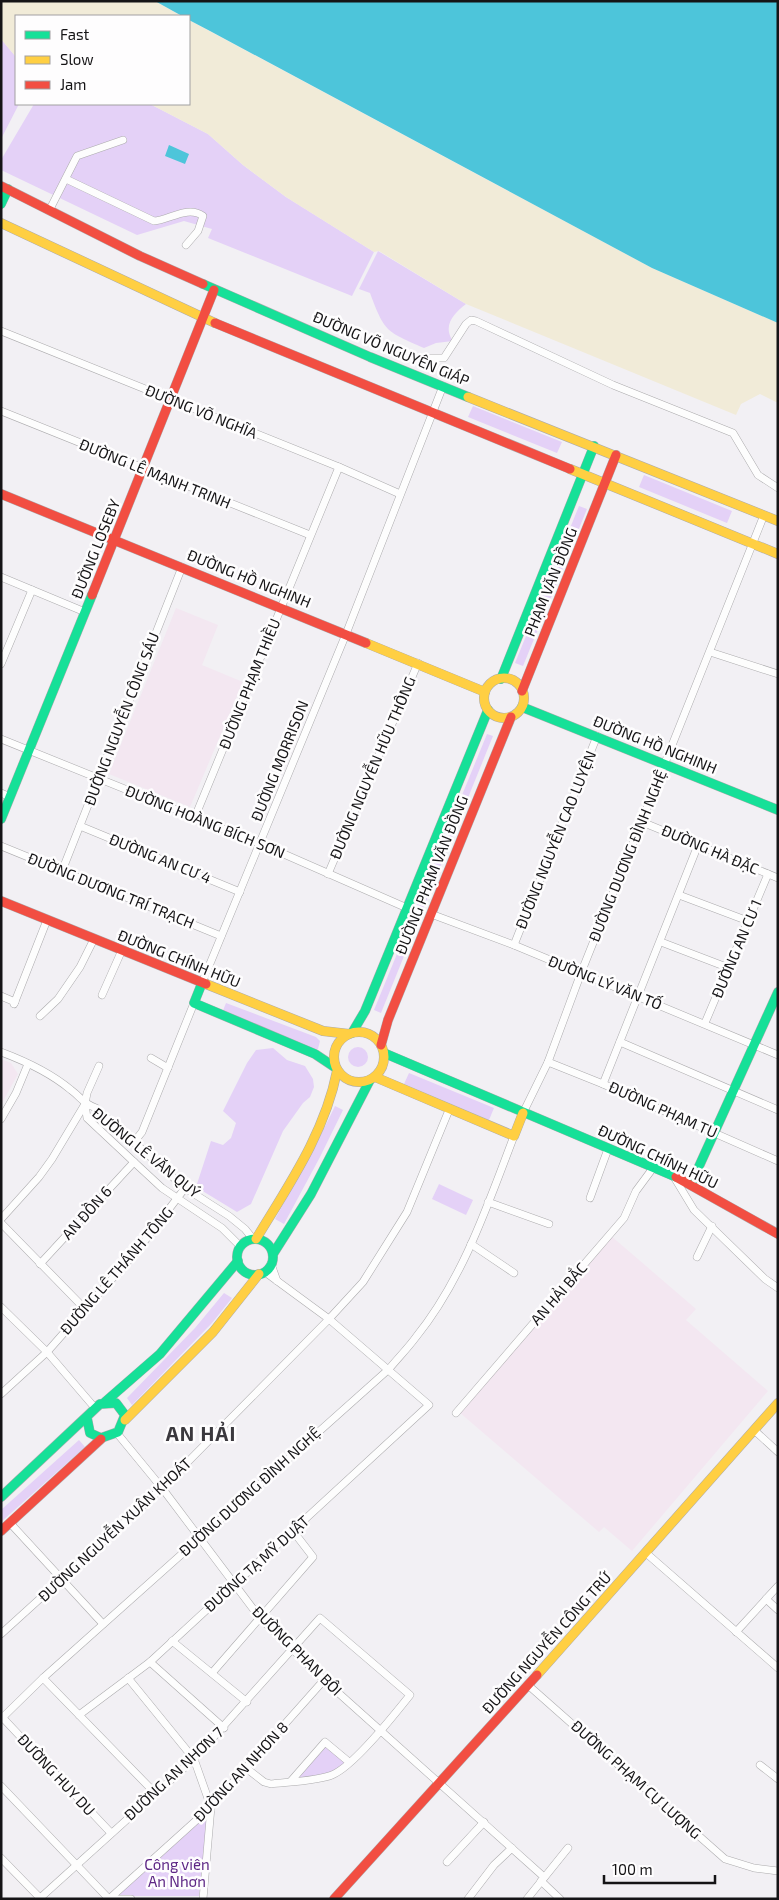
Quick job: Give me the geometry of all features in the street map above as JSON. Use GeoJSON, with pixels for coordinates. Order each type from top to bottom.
{"type":"FeatureCollection","features":[{"type":"Feature","properties":{"kind":"main road","name":"ĐƯỜNG VÕ NGUYÊN GIÁP"},"geometry":{"type":"LineString","coordinates":[[5,188],[140,256],[214,290],[443,386],[778,520]]}},
{"type":"Feature","properties":{"kind":"main road"},"geometry":{"type":"LineString","coordinates":[[1,204],[5,188]]}},
{"type":"Feature","properties":{"kind":"main road"},"geometry":{"type":"LineString","coordinates":[[1,223],[83,264],[203,318],[432,414],[778,554]]}},
{"type":"Feature","properties":{"kind":"main road","name":"ĐƯỜNG LOSEBY"},"geometry":{"type":"LineString","coordinates":[[1,819],[171,401],[214,290]]}},
{"type":"Feature","properties":{"kind":"main road"},"geometry":{"type":"LineString","coordinates":[[582,474],[594,446]]}},
{"type":"Feature","properties":{"kind":"main road"},"geometry":{"type":"LineString","coordinates":[[605,483],[616,455]]}},
{"type":"Feature","properties":{"kind":"main road","name":"PHẠM VĂN ĐỒNG"},"geometry":{"type":"LineString","coordinates":[[501,679],[582,474]]}},
{"type":"Feature","properties":{"kind":"main road","name":"PHẠM VĂN ĐỒNG"},"geometry":{"type":"LineString","coordinates":[[522,691],[605,483]]}},
{"type":"Feature","properties":{"kind":"main road","name":"ĐƯỜNG HỒ NGHINH"},"geometry":{"type":"LineString","coordinates":[[1,494],[485,692]]}},
{"type":"Feature","properties":{"kind":"main road"},"geometry":{"type":"LineString","coordinates":[[501,679],[511,680],[522,691],[522,707],[511,717],[501,718],[488,710],[485,704],[485,692],[494,681],[501,679]]}},
{"type":"Feature","properties":{"kind":"main road","name":"ĐƯỜNG HỒ NGHINH"},"geometry":{"type":"LineString","coordinates":[[522,707],[778,810]]}},
{"type":"Feature","properties":{"kind":"main road","name":"ĐƯỜNG PHẠM VĂN ĐỒNG"},"geometry":{"type":"LineString","coordinates":[[351,1033],[365,1011],[488,710]]}},
{"type":"Feature","properties":{"kind":"main road","name":"ĐƯỜNG PHẠM VĂN ĐỒNG"},"geometry":{"type":"LineString","coordinates":[[382,1049],[388,1020],[511,717]]}},
{"type":"Feature","properties":{"kind":"main road","name":"ĐƯỜNG CHÍNH HỮU"},"geometry":{"type":"LineString","coordinates":[[2,903],[323,1031],[339,1034],[351,1033]]}},
{"type":"Feature","properties":{"kind":"main road","name":"ĐƯỜNG MORRISON"},"geometry":{"type":"LineString","coordinates":[[194,1003],[202,983]]}},
{"type":"Feature","properties":{"kind":"main road"},"geometry":{"type":"LineString","coordinates":[[691,1184],[778,992]]}},
{"type":"Feature","properties":{"kind":"main road"},"geometry":{"type":"LineString","coordinates":[[194,1003],[315,1054],[352,1082],[373,1079],[514,1136],[524,1113]]}},
{"type":"Feature","properties":{"kind":"main road"},"geometry":{"type":"LineString","coordinates":[[1,1497],[87,1418],[95,1408],[122,1390],[166,1347],[238,1261],[241,1247],[254,1239],[283,1195],[319,1125],[334,1090],[336,1070],[333,1055],[338,1042],[351,1033],[372,1035],[382,1049],[383,1066],[373,1079],[311,1194],[273,1254],[271,1264],[213,1332],[125,1420],[116,1432],[109,1438],[101,1439],[1,1531]]}},
{"type":"Feature","properties":{"kind":"main road","name":"ĐƯỜNG CHÍNH HỮU"},"geometry":{"type":"LineString","coordinates":[[382,1049],[524,1113],[691,1184],[778,1234]]}},
{"type":"Feature","properties":{"kind":"main road"},"geometry":{"type":"LineString","coordinates":[[254,1239],[267,1243],[273,1254]]}},
{"type":"Feature","properties":{"kind":"main road"},"geometry":{"type":"LineString","coordinates":[[238,1261],[246,1272],[262,1273]]}},
{"type":"Feature","properties":{"kind":"main road"},"geometry":{"type":"LineString","coordinates":[[105,1402],[120,1406],[125,1420]]}},
{"type":"Feature","properties":{"kind":"main road","name":"ĐƯỜNG NGUYỄN CÔNG TRỨ"},"geometry":{"type":"LineString","coordinates":[[334,1899],[441,1784],[777,1405]]}},
{"type":"Feature","properties":{"kind":"main road"},"geometry":{"type":"LineString","coordinates":[[87,1418],[90,1433],[101,1439]]}},
{"type":"Feature","properties":{"kind":"street"},"geometry":{"type":"LineString","coordinates":[[50,211],[80,154],[123,140]]}},
{"type":"Feature","properties":{"kind":"street"},"geometry":{"type":"LineString","coordinates":[[66,179],[154,221],[188,212],[198,212],[203,216],[198,231],[186,245]]}},
{"type":"Feature","properties":{"kind":"street"},"geometry":{"type":"LineString","coordinates":[[423,358],[444,358],[466,324],[471,320],[476,321],[613,385],[733,433],[758,475],[778,488]]}},
{"type":"Feature","properties":{"kind":"street","name":"ĐƯỜNG VÕ NGHĨA"},"geometry":{"type":"LineString","coordinates":[[1,331],[339,467],[400,494]]}},
{"type":"Feature","properties":{"kind":"street","name":"ĐƯỜNG MORRISON"},"geometry":{"type":"LineString","coordinates":[[202,983],[261,844],[346,634],[443,386]]}},
{"type":"Feature","properties":{"kind":"street","name":"ĐƯỜNG LÊ MẠNH TRINH"},"geometry":{"type":"LineString","coordinates":[[1,411],[142,470],[310,535]]}},
{"type":"Feature","properties":{"kind":"street","name":"ĐƯỜNG PHẠM THIỀU"},"geometry":{"type":"LineString","coordinates":[[196,818],[339,467]]}},
{"type":"Feature","properties":{"kind":"street","name":"ĐƯỜNG DƯƠNG ĐÌNH NGHỆ"},"geometry":{"type":"LineString","coordinates":[[524,1113],[548,1062],[581,973],[764,515]]}},
{"type":"Feature","properties":{"kind":"street","name":"ĐƯỜNG NGUYỄN CÔNG SÁU"},"geometry":{"type":"LineString","coordinates":[[62,871],[182,567]]}},
{"type":"Feature","properties":{"kind":"street"},"geometry":{"type":"LineString","coordinates":[[1,577],[85,612]]}},
{"type":"Feature","properties":{"kind":"street"},"geometry":{"type":"LineString","coordinates":[[1,664],[32,590]]}},
{"type":"Feature","properties":{"kind":"street"},"geometry":{"type":"LineString","coordinates":[[710,652],[778,674]]}},
{"type":"Feature","properties":{"kind":"street","name":"ĐƯỜNG NGUYỄN HỮU THÔNG"},"geometry":{"type":"LineString","coordinates":[[328,874],[418,663]]}},
{"type":"Feature","properties":{"kind":"street","name":"ĐƯỜNG NGUYỄN CAO LUYỆN"},"geometry":{"type":"LineString","coordinates":[[514,945],[597,736]]}},
{"type":"Feature","properties":{"kind":"street","name":"ĐƯỜNG HOÀNG BÍCH SƠN"},"geometry":{"type":"LineString","coordinates":[[1,739],[261,844],[407,908]]}},
{"type":"Feature","properties":{"kind":"street"},"geometry":{"type":"LineString","coordinates":[[1,793],[10,797]]}},
{"type":"Feature","properties":{"kind":"street","name":"ĐƯỜNG HÀ ĐẶC"},"geometry":{"type":"LineString","coordinates":[[642,822],[778,878]]}},
{"type":"Feature","properties":{"kind":"street","name":"ĐƯỜNG AN CƯ 4"},"geometry":{"type":"LineString","coordinates":[[80,826],[240,892]]}},
{"type":"Feature","properties":{"kind":"street"},"geometry":{"type":"LineString","coordinates":[[603,1084],[698,845]]}},
{"type":"Feature","properties":{"kind":"street","name":"ĐƯỜNG DƯƠNG TRÍ TRẠCH"},"geometry":{"type":"LineString","coordinates":[[1,846],[221,936]]}},
{"type":"Feature","properties":{"kind":"street","name":"ĐƯỜNG AN CƯ 1"},"geometry":{"type":"LineString","coordinates":[[705,1023],[768,874]]}},
{"type":"Feature","properties":{"kind":"street"},"geometry":{"type":"LineString","coordinates":[[678,895],[748,921]]}},
{"type":"Feature","properties":{"kind":"street","name":"ĐƯỜNG LÝ VĂN TỐ"},"geometry":{"type":"LineString","coordinates":[[431,914],[514,945],[778,1055]]}},
{"type":"Feature","properties":{"kind":"street"},"geometry":{"type":"LineString","coordinates":[[1,996],[15,1003],[47,920]]}},
{"type":"Feature","properties":{"kind":"street"},"geometry":{"type":"LineString","coordinates":[[40,1016],[58,999],[80,967],[94,939]]}},
{"type":"Feature","properties":{"kind":"street"},"geometry":{"type":"LineString","coordinates":[[661,942],[729,968]]}},
{"type":"Feature","properties":{"kind":"street"},"geometry":{"type":"LineString","coordinates":[[102,995],[122,950]]}},
{"type":"Feature","properties":{"kind":"street","name":"ĐƯỜNG MORRISON"},"geometry":{"type":"LineString","coordinates":[[134,1142],[142,1132],[194,1003]]}},
{"type":"Feature","properties":{"kind":"street"},"geometry":{"type":"LineString","coordinates":[[620,1042],[778,1110]]}},
{"type":"Feature","properties":{"kind":"street","name":"ĐƯỜNG LÊ VĂN QUÝ"},"geometry":{"type":"LineString","coordinates":[[1,1052],[28,1064],[71,1090],[85,1104],[96,1108],[185,1188],[230,1216],[254,1239]]}},
{"type":"Feature","properties":{"kind":"street"},"geometry":{"type":"LineString","coordinates":[[151,1058],[168,1068]]}},
{"type":"Feature","properties":{"kind":"street","name":"ĐƯỜNG PHẠM TU"},"geometry":{"type":"LineString","coordinates":[[548,1062],[603,1084],[778,1161]]}},
{"type":"Feature","properties":{"kind":"street"},"geometry":{"type":"LineString","coordinates":[[1,1119],[28,1064]]}},
{"type":"Feature","properties":{"kind":"street"},"geometry":{"type":"LineString","coordinates":[[85,1310],[1,1221],[39,1177],[85,1104],[87,1093],[99,1066]]}},
{"type":"Feature","properties":{"kind":"street","name":"ĐƯỜNG LÊ VĂN QUÝ"},"geometry":{"type":"LineString","coordinates":[[85,1104],[87,1118],[162,1188],[222,1228],[241,1247]]}},
{"type":"Feature","properties":{"kind":"street","name":"ĐƯỜNG NGUYỄN XUÂN KHOÁT"},"geometry":{"type":"LineString","coordinates":[[1,1634],[162,1488],[330,1319],[363,1282],[407,1212],[449,1110]]}},
{"type":"Feature","properties":{"kind":"street","name":"ĐƯỜNG DƯƠNG ĐÌNH NGHỆ"},"geometry":{"type":"LineString","coordinates":[[2,1717],[102,1624],[388,1369],[417,1336],[458,1272],[514,1136]]}},
{"type":"Feature","properties":{"kind":"street"},"geometry":{"type":"LineString","coordinates":[[590,1198],[608,1149]]}},
{"type":"Feature","properties":{"kind":"street","name":"AN ĐỒN 6"},"geometry":{"type":"LineString","coordinates":[[40,1264],[134,1162]]}},
{"type":"Feature","properties":{"kind":"street","name":"AN HẢI BẮC"},"geometry":{"type":"LineString","coordinates":[[456,1413],[624,1218],[636,1191],[653,1168]]}},
{"type":"Feature","properties":{"kind":"street"},"geometry":{"type":"LineString","coordinates":[[674,1177],[694,1210],[765,1279],[778,1288]]}},
{"type":"Feature","properties":{"kind":"street","name":"ĐƯỜNG LÊ THÁNH TÔNG"},"geometry":{"type":"LineString","coordinates":[[1,1394],[47,1352],[85,1310],[137,1251],[179,1199],[185,1188]]}},
{"type":"Feature","properties":{"kind":"street"},"geometry":{"type":"LineString","coordinates":[[488,1202],[549,1224]]}},
{"type":"Feature","properties":{"kind":"street"},"geometry":{"type":"LineString","coordinates":[[697,1257],[712,1226]]}},
{"type":"Feature","properties":{"kind":"street"},"geometry":{"type":"LineString","coordinates":[[471,1244],[514,1274]]}},
{"type":"Feature","properties":{"kind":"street"},"geometry":{"type":"LineString","coordinates":[[271,1264],[277,1281]]}},
{"type":"Feature","properties":{"kind":"street"},"geometry":{"type":"LineString","coordinates":[[262,1273],[277,1281],[330,1319],[388,1369]]}},
{"type":"Feature","properties":{"kind":"street"},"geometry":{"type":"LineString","coordinates":[[1,1307],[47,1352],[95,1408]]}},
{"type":"Feature","properties":{"kind":"street","name":"ĐƯỜNG TẠ MỸ DUẬT"},"geometry":{"type":"LineString","coordinates":[[79,1715],[150,1662],[429,1405],[388,1369]]}},
{"type":"Feature","properties":{"kind":"street"},"geometry":{"type":"LineString","coordinates":[[754,1430],[778,1452]]}},
{"type":"Feature","properties":{"kind":"street","name":"ĐƯỜNG PHAN BÔI"},"geometry":{"type":"LineString","coordinates":[[116,1432],[162,1488],[260,1618],[324,1680],[512,1848],[560,1899]]}},
{"type":"Feature","properties":{"kind":"street"},"geometry":{"type":"LineString","coordinates":[[10,1523],[102,1624]]}},
{"type":"Feature","properties":{"kind":"street"},"geometry":{"type":"LineString","coordinates":[[212,1673],[313,1557],[293,1531]]}},
{"type":"Feature","properties":{"kind":"street"},"geometry":{"type":"LineString","coordinates":[[646,1553],[778,1668]]}},
{"type":"Feature","properties":{"kind":"street"},"geometry":{"type":"LineString","coordinates":[[736,1632],[778,1586]]}},
{"type":"Feature","properties":{"kind":"street"},"geometry":{"type":"LineString","coordinates":[[766,1600],[778,1610]]}},
{"type":"Feature","properties":{"kind":"street","name":"ĐƯỜNG AN NHƠN 7"},"geometry":{"type":"LineString","coordinates":[[40,1898],[154,1793],[194,1759],[224,1728],[320,1618],[410,1695],[381,1730]]}},
{"type":"Feature","properties":{"kind":"street"},"geometry":{"type":"LineString","coordinates":[[172,1641],[247,1702]]}},
{"type":"Feature","properties":{"kind":"street"},"geometry":{"type":"LineString","coordinates":[[150,1662],[224,1728]]}},
{"type":"Feature","properties":{"kind":"street"},"geometry":{"type":"LineString","coordinates":[[43,1678],[154,1793]]}},
{"type":"Feature","properties":{"kind":"street"},"geometry":{"type":"LineString","coordinates":[[128,1678],[194,1759],[211,1808],[202,1899]]}},
{"type":"Feature","properties":{"kind":"street","name":"ĐƯỜNG AN NHƠN 8"},"geometry":{"type":"LineString","coordinates":[[108,1898],[211,1808],[324,1680]]}},
{"type":"Feature","properties":{"kind":"street","name":"ĐƯỜNG PHẠM CỰ LƯỢNG"},"geometry":{"type":"LineString","coordinates":[[528,1684],[724,1859],[754,1868],[778,1871]]}},
{"type":"Feature","properties":{"kind":"street","name":"ĐƯỜNG HUY DU"},"geometry":{"type":"LineString","coordinates":[[2,1717],[111,1833]]}},
{"type":"Feature","properties":{"kind":"street"},"geometry":{"type":"LineString","coordinates":[[246,1768],[264,1782],[271,1784],[331,1776],[349,1762],[381,1730]]}},
{"type":"Feature","properties":{"kind":"street"},"geometry":{"type":"LineString","coordinates":[[291,1781],[325,1742],[349,1762]]}},
{"type":"Feature","properties":{"kind":"street"},"geometry":{"type":"LineString","coordinates":[[760,1765],[778,1779]]}},
{"type":"Feature","properties":{"kind":"street"},"geometry":{"type":"LineString","coordinates":[[1,1786],[108,1898],[131,1899]]}},
{"type":"Feature","properties":{"kind":"street"},"geometry":{"type":"LineString","coordinates":[[447,1862],[484,1822]]}},
{"type":"Feature","properties":{"kind":"street"},"geometry":{"type":"LineString","coordinates":[[468,1899],[494,1865],[512,1848]]}},
{"type":"Feature","properties":{"kind":"street"},"geometry":{"type":"LineString","coordinates":[[527,1898],[568,1848]]}},
{"type":"Feature","properties":{"kind":"street"},"geometry":{"type":"LineString","coordinates":[[1,1858],[40,1898]]}},
{"type":"Feature","properties":{"kind":"shaded area"},"geometry":{"type":"Polygon","coordinates":[[[176,608],[218,625],[202,665],[243,682],[190,807],[109,774],[176,608]]]}},
{"type":"Feature","properties":{"kind":"shaded area"},"geometry":{"type":"Polygon","coordinates":[[[1,1059],[11,1063],[18,1074],[1,1105],[1,1059]]]}},
{"type":"Feature","properties":{"kind":"shaded area"},"geometry":{"type":"Polygon","coordinates":[[[610,1235],[696,1309],[686,1320],[768,1391],[632,1551],[604,1527],[599,1532],[459,1412],[610,1235]]]}},
{"type":"Feature","properties":{"kind":"green space"},"geometry":{"type":"Polygon","coordinates":[[[1,39],[15,56],[15,105],[18,105],[1,139],[1,39]]]}},
{"type":"Feature","properties":{"kind":"green space"},"geometry":{"type":"Polygon","coordinates":[[[33,105],[152,105],[208,134],[243,165],[286,197],[374,252],[352,296],[208,238],[212,229],[184,221],[137,235],[1,170],[1,160],[33,105]]]}},
{"type":"Feature","properties":{"kind":"green space"},"geometry":{"type":"Polygon","coordinates":[[[378,251],[466,304],[457,311],[449,325],[453,341],[436,343],[424,348],[394,334],[388,329],[379,316],[370,293],[359,289],[378,251]]]}},
{"type":"Feature","properties":{"kind":"green space"},"geometry":{"type":"Polygon","coordinates":[[[473,406],[562,442],[557,453],[468,417],[473,406]]]}},
{"type":"Feature","properties":{"kind":"green space"},"geometry":{"type":"Polygon","coordinates":[[[644,475],[732,511],[727,523],[639,487],[644,475]]]}},
{"type":"Feature","properties":{"kind":"green space"},"geometry":{"type":"Polygon","coordinates":[[[579,506],[587,509],[523,666],[515,663],[579,506]]]}},
{"type":"Feature","properties":{"kind":"green space"},"geometry":{"type":"Polygon","coordinates":[[[487,734],[493,736],[381,1013],[374,1010],[487,734]]]}},
{"type":"Feature","properties":{"kind":"green space"},"geometry":{"type":"Polygon","coordinates":[[[226,1003],[316,1037],[320,1041],[318,1049],[315,1050],[222,1013],[226,1003]]]}},
{"type":"Feature","properties":{"kind":"green space"},"geometry":{"type":"Polygon","coordinates":[[[354,1047],[362,1047],[368,1053],[368,1061],[362,1067],[354,1067],[348,1061],[348,1053],[354,1047]]]}},
{"type":"Feature","properties":{"kind":"green space"},"geometry":{"type":"Polygon","coordinates":[[[273,1048],[287,1060],[305,1066],[313,1079],[314,1087],[310,1097],[303,1103],[283,1131],[251,1204],[237,1212],[196,1187],[211,1141],[223,1145],[231,1138],[236,1123],[223,1111],[247,1063],[256,1050],[273,1048]]]}},
{"type":"Feature","properties":{"kind":"green space"},"geometry":{"type":"Polygon","coordinates":[[[409,1073],[494,1108],[489,1120],[404,1084],[409,1073]]]}},
{"type":"Feature","properties":{"kind":"green space"},"geometry":{"type":"Polygon","coordinates":[[[335,1106],[343,1110],[284,1224],[275,1219],[314,1149],[335,1106]]]}},
{"type":"Feature","properties":{"kind":"green space"},"geometry":{"type":"Polygon","coordinates":[[[439,1184],[473,1200],[466,1215],[432,1199],[439,1184]]]}},
{"type":"Feature","properties":{"kind":"green space"},"geometry":{"type":"Polygon","coordinates":[[[224,1293],[232,1298],[212,1323],[132,1405],[127,1398],[195,1328],[224,1293]]]}},
{"type":"Feature","properties":{"kind":"green space"},"geometry":{"type":"Polygon","coordinates":[[[79,1440],[85,1447],[1,1522],[1,1510],[79,1440]]]}},
{"type":"Feature","properties":{"kind":"green space"},"geometry":{"type":"Polygon","coordinates":[[[326,1745],[347,1763],[330,1774],[295,1779],[326,1745]]]}},
{"type":"Feature","properties":{"kind":"green space","name":"Công viên An Nhơn"},"geometry":{"type":"Polygon","coordinates":[[[208,1815],[199,1896],[117,1896],[208,1815]]]}},
{"type":"Feature","properties":{"kind":"sand"},"geometry":{"type":"Polygon","coordinates":[[[1,1],[155,1],[180,15],[15,15],[15,56],[1,39],[1,1]]]}},
{"type":"Feature","properties":{"kind":"sand"},"geometry":{"type":"Polygon","coordinates":[[[190,21],[652,268],[778,323],[778,403],[760,394],[741,404],[736,415],[466,304],[379,251],[374,252],[286,197],[243,165],[208,134],[152,105],[190,105],[190,21]]]}},
{"type":"Feature","properties":{"kind":"water"},"geometry":{"type":"Polygon","coordinates":[[[155,1],[778,1],[778,323],[652,268],[190,21],[190,15],[180,15],[155,1]]]}},
{"type":"Feature","properties":{"kind":"water"},"geometry":{"type":"Polygon","coordinates":[[[169,145],[189,154],[185,164],[165,156],[169,145]]]}},
{"type":"Feature","properties":{"kind":"traffic: fast"},"geometry":{"type":"LineString","coordinates":[[1,204],[8,189]]}},
{"type":"Feature","properties":{"kind":"traffic: fast"},"geometry":{"type":"LineString","coordinates":[[203,284],[370,357],[468,397]]}},
{"type":"Feature","properties":{"kind":"traffic: fast"},"geometry":{"type":"LineString","coordinates":[[501,679],[594,446]]}},
{"type":"Feature","properties":{"kind":"traffic: fast"},"geometry":{"type":"LineString","coordinates":[[1,819],[92,595]]}},
{"type":"Feature","properties":{"kind":"traffic: fast"},"geometry":{"type":"LineString","coordinates":[[522,707],[778,810]]}},
{"type":"Feature","properties":{"kind":"traffic: fast"},"geometry":{"type":"LineString","coordinates":[[352,1033],[365,1011],[488,710]]}},
{"type":"Feature","properties":{"kind":"traffic: fast"},"geometry":{"type":"LineString","coordinates":[[202,983],[194,1003],[315,1054],[336,1068]]}},
{"type":"Feature","properties":{"kind":"traffic: fast"},"geometry":{"type":"LineString","coordinates":[[691,1184],[778,992]]}},
{"type":"Feature","properties":{"kind":"traffic: fast"},"geometry":{"type":"LineString","coordinates":[[384,1053],[676,1177]]}},
{"type":"Feature","properties":{"kind":"traffic: fast"},"geometry":{"type":"LineString","coordinates":[[273,1254],[311,1194],[370,1080]]}},
{"type":"Feature","properties":{"kind":"traffic: fast"},"geometry":{"type":"LineString","coordinates":[[255,1239],[268,1244],[273,1257],[268,1270],[255,1275],[242,1270],[237,1257],[242,1244],[255,1239]]}},
{"type":"Feature","properties":{"kind":"traffic: fast"},"geometry":{"type":"LineString","coordinates":[[105,1402],[160,1354],[238,1261]]}},
{"type":"Feature","properties":{"kind":"traffic: fast"},"geometry":{"type":"LineString","coordinates":[[1,1497],[100,1404],[116,1403],[125,1415],[118,1432],[101,1438],[90,1433],[87,1418]]}},
{"type":"Feature","properties":{"kind":"traffic: slow"},"geometry":{"type":"LineString","coordinates":[[1,223],[215,323]]}},
{"type":"Feature","properties":{"kind":"traffic: slow"},"geometry":{"type":"LineString","coordinates":[[468,397],[778,521]]}},
{"type":"Feature","properties":{"kind":"traffic: slow"},"geometry":{"type":"LineString","coordinates":[[570,469],[778,554]]}},
{"type":"Feature","properties":{"kind":"traffic: slow"},"geometry":{"type":"LineString","coordinates":[[366,643],[485,692]]}},
{"type":"Feature","properties":{"kind":"traffic: slow"},"geometry":{"type":"LineString","coordinates":[[504,678],[518,684],[524,698],[518,712],[504,718],[490,712],[484,698],[490,684],[504,678]]}},
{"type":"Feature","properties":{"kind":"traffic: slow"},"geometry":{"type":"LineString","coordinates":[[206,984],[323,1031],[349,1034]]}},
{"type":"Feature","properties":{"kind":"traffic: slow"},"geometry":{"type":"LineString","coordinates":[[364,1032],[377,1039],[383,1047],[384,1057],[383,1067],[377,1075],[369,1081],[354,1082],[341,1075],[335,1067],[334,1052],[341,1039],[349,1033],[364,1032]]}},
{"type":"Feature","properties":{"kind":"traffic: slow"},"geometry":{"type":"LineString","coordinates":[[256,1239],[293,1179],[315,1137],[324,1116],[337,1071]]}},
{"type":"Feature","properties":{"kind":"traffic: slow"},"geometry":{"type":"LineString","coordinates":[[375,1077],[514,1136],[523,1113]]}},
{"type":"Feature","properties":{"kind":"traffic: slow"},"geometry":{"type":"LineString","coordinates":[[125,1420],[213,1332],[259,1274]]}},
{"type":"Feature","properties":{"kind":"traffic: slow"},"geometry":{"type":"LineString","coordinates":[[537,1675],[778,1403]]}},
{"type":"Feature","properties":{"kind":"traffic: jam"},"geometry":{"type":"LineString","coordinates":[[1,186],[140,256],[203,284]]}},
{"type":"Feature","properties":{"kind":"traffic: jam"},"geometry":{"type":"LineString","coordinates":[[92,595],[214,290]]}},
{"type":"Feature","properties":{"kind":"traffic: jam"},"geometry":{"type":"LineString","coordinates":[[215,323],[570,469]]}},
{"type":"Feature","properties":{"kind":"traffic: jam"},"geometry":{"type":"LineString","coordinates":[[522,691],[616,455]]}},
{"type":"Feature","properties":{"kind":"traffic: jam"},"geometry":{"type":"LineString","coordinates":[[1,494],[366,643]]}},
{"type":"Feature","properties":{"kind":"traffic: jam"},"geometry":{"type":"LineString","coordinates":[[381,1045],[388,1020],[511,717]]}},
{"type":"Feature","properties":{"kind":"traffic: jam"},"geometry":{"type":"LineString","coordinates":[[1,901],[206,984]]}},
{"type":"Feature","properties":{"kind":"traffic: jam"},"geometry":{"type":"LineString","coordinates":[[676,1177],[778,1234]]}},
{"type":"Feature","properties":{"kind":"traffic: jam"},"geometry":{"type":"LineString","coordinates":[[1,1531],[101,1439]]}},
{"type":"Feature","properties":{"kind":"traffic: jam"},"geometry":{"type":"LineString","coordinates":[[334,1899],[537,1675]]}},
{"type":"Feature","properties":{"kind":"district","name":"AN HẢI"},"geometry":{"type":"Point","coordinates":[201,1434]}}]}
